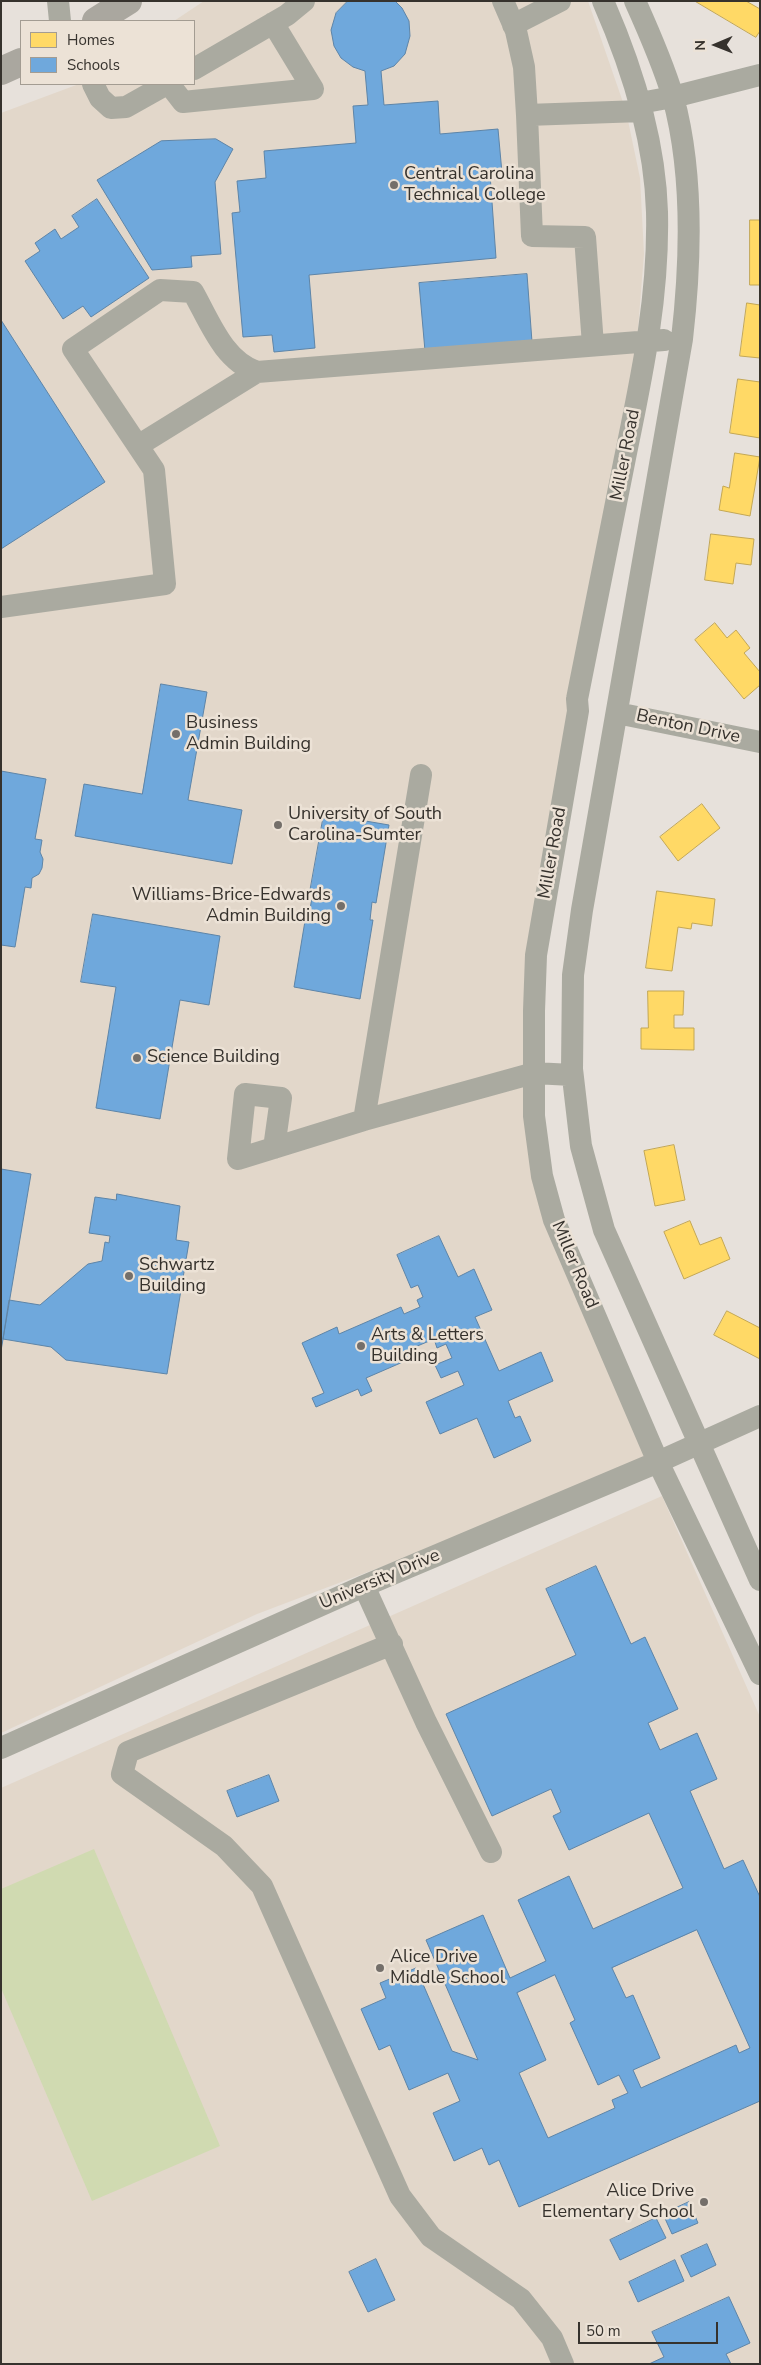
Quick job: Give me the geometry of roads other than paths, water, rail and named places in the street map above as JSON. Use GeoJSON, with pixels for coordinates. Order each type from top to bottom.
{"type":"FeatureCollection","features":[{"type":"Feature","properties":{"kind":"highway"},"geometry":{"type":"LineString","coordinates":[[98,20],[128,1]]}},
{"type":"Feature","properties":{"kind":"highway"},"geometry":{"type":"LineString","coordinates":[[1,71],[20,62]]}},
{"type":"Feature","properties":{"kind":"street"},"geometry":{"type":"LineString","coordinates":[[58,1],[60,20]]}},
{"type":"Feature","properties":{"kind":"street"},"geometry":{"type":"LineString","coordinates":[[195,68],[273,23],[304,1]]}},
{"type":"Feature","properties":{"kind":"street"},"geometry":{"type":"LineString","coordinates":[[503,1],[513,25],[524,67],[532,236],[585,237],[592,344]]}},
{"type":"Feature","properties":{"kind":"street"},"geometry":{"type":"LineString","coordinates":[[513,25],[560,1]]}},
{"type":"Feature","properties":{"kind":"street","name":"Miller Road"},"geometry":{"type":"LineString","coordinates":[[603,1],[621,42],[649,145],[657,210],[657,276],[649,340],[577,699],[578,711],[536,955],[534,1116],[541,1166],[554,1220],[658,1462],[760,1674]]}},
{"type":"Feature","properties":{"kind":"street","name":"Miller Road"},"geometry":{"type":"LineString","coordinates":[[635,1],[654,44],[673,97],[681,140],[689,207],[689,282],[682,339],[582,910],[573,975],[572,1075],[581,1146],[604,1230],[760,1580]]}},
{"type":"Feature","properties":{"kind":"street"},"geometry":{"type":"LineString","coordinates":[[169,85],[183,102],[313,90],[273,23]]}},
{"type":"Feature","properties":{"kind":"street"},"geometry":{"type":"LineString","coordinates":[[527,115],[640,107],[760,75]]}},
{"type":"Feature","properties":{"kind":"street"},"geometry":{"type":"LineString","coordinates":[[94,85],[100,98],[111,108],[126,107],[166,85]]}},
{"type":"Feature","properties":{"kind":"street"},"geometry":{"type":"LineString","coordinates":[[1,607],[164,584],[154,470],[139,445],[72,349],[160,290],[194,292],[224,348],[244,367],[257,372],[592,344],[682,339]]}},
{"type":"Feature","properties":{"kind":"street"},"geometry":{"type":"LineString","coordinates":[[139,445],[257,372]]}},
{"type":"Feature","properties":{"kind":"street","name":"Benton Drive"},"geometry":{"type":"LineString","coordinates":[[617,713],[760,742]]}},
{"type":"Feature","properties":{"kind":"street"},"geometry":{"type":"LineString","coordinates":[[364,1120],[421,774]]}},
{"type":"Feature","properties":{"kind":"street"},"geometry":{"type":"LineString","coordinates":[[274,1148],[364,1120],[534,1073],[572,1075]]}},
{"type":"Feature","properties":{"kind":"street","name":"University Drive"},"geometry":{"type":"LineString","coordinates":[[1,1748],[364,1586],[658,1462],[760,1416]]}},
{"type":"Feature","properties":{"kind":"street"},"geometry":{"type":"LineString","coordinates":[[364,1586],[426,1722],[491,1852]]}},
{"type":"Feature","properties":{"kind":"street"},"geometry":{"type":"LineString","coordinates":[[392,1644],[128,1752],[122,1774],[224,1846],[262,1886],[400,2196],[431,2236],[521,2299],[552,2338],[563,2364]]}},
{"type":"Feature","properties":{"kind":"place","name":"Central Carolina Technical College"},"geometry":{"type":"Point","coordinates":[394,185]}},
{"type":"Feature","properties":{"kind":"place","name":"Business Admin Building"},"geometry":{"type":"Point","coordinates":[176,734]}},
{"type":"Feature","properties":{"kind":"place","name":"University of South Carolina-Sumter"},"geometry":{"type":"Point","coordinates":[278,825]}},
{"type":"Feature","properties":{"kind":"place","name":"Williams-Brice-Edwards Admin Building"},"geometry":{"type":"Point","coordinates":[341,906]}},
{"type":"Feature","properties":{"kind":"place","name":"Science Building"},"geometry":{"type":"Point","coordinates":[137,1058]}},
{"type":"Feature","properties":{"kind":"place","name":"Schwartz Building"},"geometry":{"type":"Point","coordinates":[129,1276]}},
{"type":"Feature","properties":{"kind":"place","name":"Arts & Letters Building"},"geometry":{"type":"Point","coordinates":[361,1346]}},
{"type":"Feature","properties":{"kind":"place","name":"Alice Drive Middle School"},"geometry":{"type":"Point","coordinates":[380,1968]}},
{"type":"Feature","properties":{"kind":"place","name":"Alice Drive Elementary School"},"geometry":{"type":"Point","coordinates":[704,2202]}}]}
